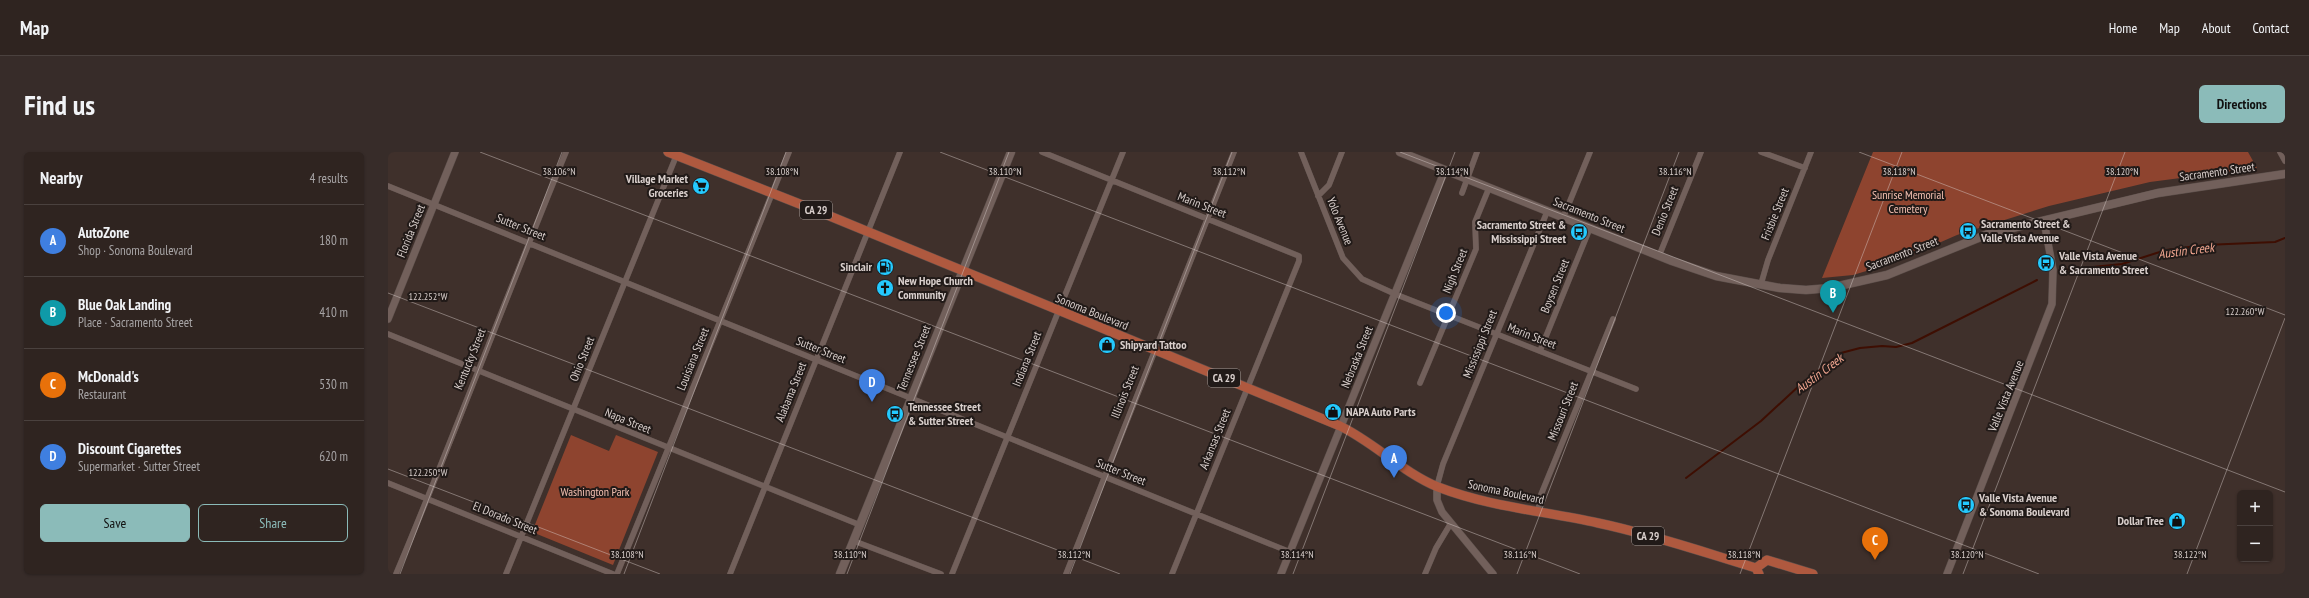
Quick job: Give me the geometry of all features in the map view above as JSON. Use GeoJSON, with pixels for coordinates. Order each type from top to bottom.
{"type":"FeatureCollection","features":[{"type":"Feature","properties":{"kind":"main road","name":"Tennessee Street"},"geometry":{"type":"LineString","coordinates":[[840,574],[962,271],[1012,152]]}},
{"type":"Feature","properties":{"kind":"main road","name":"Sacramento Street"},"geometry":{"type":"LineString","coordinates":[[1400,152],[1659,256],[1716,276],[1806,290],[1855,284],[1906,269],[1988,234],[2172,190],[2285,174]]}},
{"type":"Feature","properties":{"kind":"main road","name":"Sonoma Boulevard"},"geometry":{"type":"LineString","coordinates":[[674,153],[1340,426],[1372,444],[1406,470],[1437,486],[1476,500],[1628,530],[1757,571],[1767,560],[1813,574]]}},
{"type":"Feature","properties":{"kind":"street","name":"Florida Street"},"geometry":{"type":"LineString","coordinates":[[388,319],[455,152]]}},
{"type":"Feature","properties":{"kind":"street","name":"Kentucky Street"},"geometry":{"type":"LineString","coordinates":[[396,574],[428,499],[528,242],[566,152]]}},
{"type":"Feature","properties":{"kind":"street","name":"Louisiana Street"},"geometry":{"type":"LineString","coordinates":[[617,574],[789,152]]}},
{"type":"Feature","properties":{"kind":"street","name":"Alabama Street"},"geometry":{"type":"LineString","coordinates":[[730,574],[900,152]]}},
{"type":"Feature","properties":{"kind":"street","name":"Marin Street"},"geometry":{"type":"LineString","coordinates":[[1042,152],[1298,256],[1299,261],[1278,312]]}},
{"type":"Feature","properties":{"kind":"street","name":"Indiana Street"},"geometry":{"type":"LineString","coordinates":[[952,574],[1123,152]]}},
{"type":"Feature","properties":{"kind":"street","name":"Illinois Street"},"geometry":{"type":"LineString","coordinates":[[1066,574],[1103,476],[1234,152]]}},
{"type":"Feature","properties":{"kind":"street","name":"Yolo Avenue"},"geometry":{"type":"LineString","coordinates":[[1301,152],[1343,258],[1362,279],[1375,286]]}},
{"type":"Feature","properties":{"kind":"street"},"geometry":{"type":"LineString","coordinates":[[1318,196],[1329,185],[1342,152]]}},
{"type":"Feature","properties":{"kind":"street"},"geometry":{"type":"LineString","coordinates":[[1462,193],[1477,152]]}},
{"type":"Feature","properties":{"kind":"street"},"geometry":{"type":"LineString","coordinates":[[1563,218],[1590,152]]}},
{"type":"Feature","properties":{"kind":"street","name":"Denio Street"},"geometry":{"type":"LineString","coordinates":[[1659,256],[1701,152]]}},
{"type":"Feature","properties":{"kind":"street"},"geometry":{"type":"LineString","coordinates":[[1761,152],[1805,168]]}},
{"type":"Feature","properties":{"kind":"street","name":"Frisbie Street"},"geometry":{"type":"LineString","coordinates":[[1761,284],[1768,260],[1811,152]]}},
{"type":"Feature","properties":{"kind":"street"},"geometry":{"type":"LineString","coordinates":[[2280,152],[2285,161]]}},
{"type":"Feature","properties":{"kind":"street","name":"Ohio Street"},"geometry":{"type":"LineString","coordinates":[[506,574],[625,282],[674,153]]}},
{"type":"Feature","properties":{"kind":"street","name":"Nebraska Street"},"geometry":{"type":"LineString","coordinates":[[1281,574],[1445,170]]}},
{"type":"Feature","properties":{"kind":"street","name":"Sutter Street"},"geometry":{"type":"LineString","coordinates":[[388,186],[1290,552]]}},
{"type":"Feature","properties":{"kind":"street","name":"Nigh Street"},"geometry":{"type":"LineString","coordinates":[[1420,383],[1476,249],[1475,222],[1489,188]]}},
{"type":"Feature","properties":{"kind":"street","name":"Mississippi Street"},"geometry":{"type":"LineString","coordinates":[[1437,486],[1443,464],[1547,212]]}},
{"type":"Feature","properties":{"kind":"street","name":"Valle Vista Avenue"},"geometry":{"type":"LineString","coordinates":[[1947,574],[2042,336],[2052,304],[2053,270],[2044,221]]}},
{"type":"Feature","properties":{"kind":"street","name":"Boysen Street"},"geometry":{"type":"LineString","coordinates":[[1540,351],[1590,228]]}},
{"type":"Feature","properties":{"kind":"street","name":"Marin Street"},"geometry":{"type":"LineString","coordinates":[[1375,286],[1636,389]]}},
{"type":"Feature","properties":{"kind":"street","name":"Arkansas Street"},"geometry":{"type":"LineString","coordinates":[[1172,574],[1278,312]]}},
{"type":"Feature","properties":{"kind":"street","name":"Missouri Street"},"geometry":{"type":"LineString","coordinates":[[1538,512],[1540,497],[1613,319]]}},
{"type":"Feature","properties":{"kind":"street","name":"Napa Street"},"geometry":{"type":"LineString","coordinates":[[388,334],[668,449],[860,525]]}},
{"type":"Feature","properties":{"kind":"street","name":"El Dorado Street"},"geometry":{"type":"LineString","coordinates":[[388,483],[613,574]]}},
{"type":"Feature","properties":{"kind":"street"},"geometry":{"type":"LineString","coordinates":[[1437,486],[1439,506],[1493,574]]}},
{"type":"Feature","properties":{"kind":"street"},"geometry":{"type":"LineString","coordinates":[[1425,574],[1436,548],[1451,523]]}},
{"type":"Feature","properties":{"kind":"street"},"geometry":{"type":"LineString","coordinates":[[854,541],[940,574]]}},
{"type":"Feature","properties":{"kind":"green space","name":"Sunrise Memorial Cemetery"},"geometry":{"type":"Polygon","coordinates":[[[1873,152],[2248,152],[2257,168],[2150,182],[2049,206],[1957,235],[1893,263],[1853,275],[1822,278],[1873,152]]]}},
{"type":"Feature","properties":{"kind":"green space","name":"Washington Park"},"geometry":{"type":"Polygon","coordinates":[[[571,435],[609,451],[616,435],[658,452],[613,565],[532,532],[571,435]]]}},
{"type":"Feature","properties":{"kind":"waterway","name":"Austin Creek"},"geometry":{"type":"LineString","coordinates":[[2064,270],[2122,264],[2166,250],[2205,245],[2275,242],[2285,238]]}},
{"type":"Feature","properties":{"kind":"waterway","name":"Austin Creek"},"geometry":{"type":"LineString","coordinates":[[1686,478],[1761,421],[1800,385],[1841,353],[1860,348],[1882,346],[1896,347],[1912,343],[2037,280]]}},
{"type":"Feature","properties":{"kind":"place","name":"Village Market Groceries"},"geometry":{"type":"Point","coordinates":[701,186]}},
{"type":"Feature","properties":{"kind":"place","name":"Sacramento Street & Valle Vista Avenue"},"geometry":{"type":"Point","coordinates":[1968,231]}},
{"type":"Feature","properties":{"kind":"place","name":"Sacramento Street & Mississippi Street"},"geometry":{"type":"Point","coordinates":[1579,232]}},
{"type":"Feature","properties":{"kind":"place","name":"Valle Vista Avenue & Sacramento Street"},"geometry":{"type":"Point","coordinates":[2046,263]}},
{"type":"Feature","properties":{"kind":"place","name":"Sinclair"},"geometry":{"type":"Point","coordinates":[885,267]}},
{"type":"Feature","properties":{"kind":"place","name":"New Hope Church Community"},"geometry":{"type":"Point","coordinates":[885,288]}},
{"type":"Feature","properties":{"kind":"place","name":"Blue Oak Landing"},"geometry":{"type":"Point","coordinates":[1833,313]}},
{"type":"Feature","properties":{"kind":"place","name":"Shipyard Tattoo"},"geometry":{"type":"Point","coordinates":[1107,345]}},
{"type":"Feature","properties":{"kind":"place","name":"Discount Cigarettes"},"geometry":{"type":"Point","coordinates":[872,402]}},
{"type":"Feature","properties":{"kind":"place","name":"NAPA Auto Parts"},"geometry":{"type":"Point","coordinates":[1333,412]}},
{"type":"Feature","properties":{"kind":"place","name":"Tennessee Street & Sutter Street"},"geometry":{"type":"Point","coordinates":[895,414]}},
{"type":"Feature","properties":{"kind":"place","name":"AutoZone"},"geometry":{"type":"Point","coordinates":[1394,478]}},
{"type":"Feature","properties":{"kind":"place","name":"Valle Vista Avenue & Sonoma Boulevard"},"geometry":{"type":"Point","coordinates":[1966,505]}},
{"type":"Feature","properties":{"kind":"place","name":"Dollar Tree"},"geometry":{"type":"Point","coordinates":[2177,521]}},
{"type":"Feature","properties":{"kind":"place","name":"McDonald's"},"geometry":{"type":"Point","coordinates":[1875,560]}}]}
